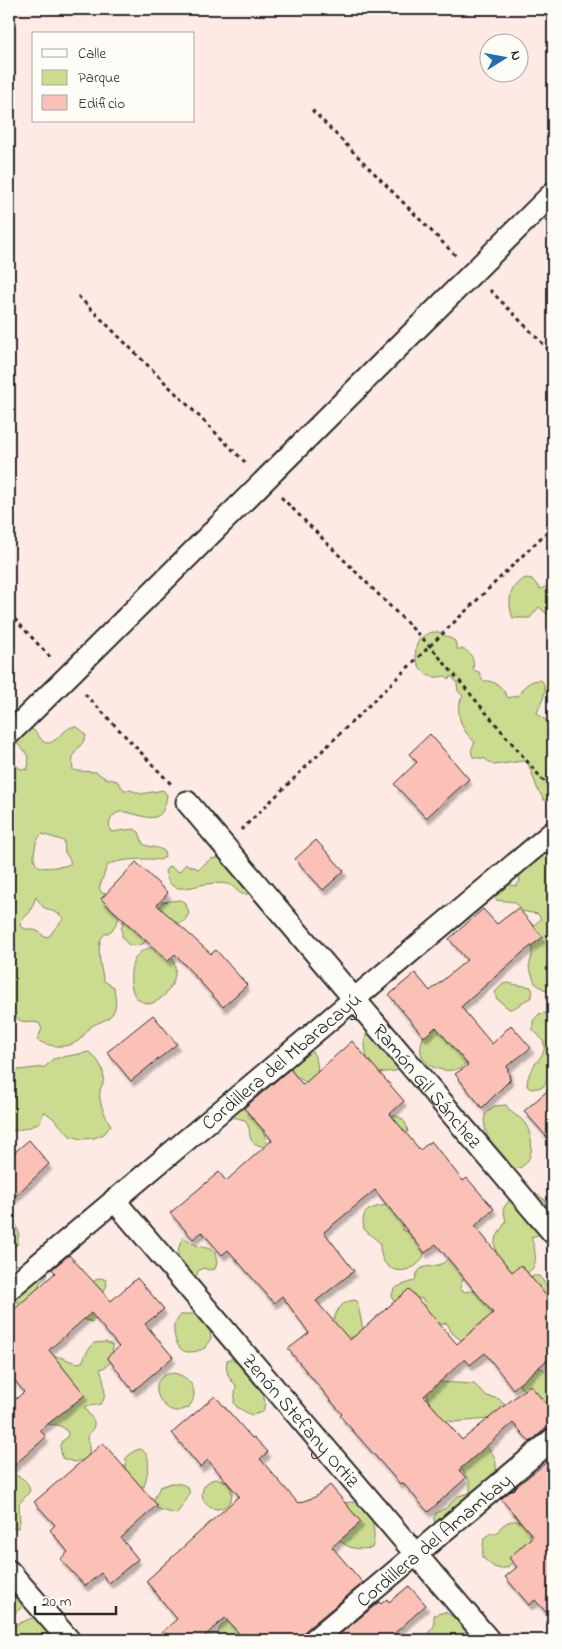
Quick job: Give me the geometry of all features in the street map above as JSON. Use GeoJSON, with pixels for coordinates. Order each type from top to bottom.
{"type":"FeatureCollection","features":[{"type":"Feature","properties":{"kind":"street"},"geometry":{"type":"LineString","coordinates":[[9,734],[553,193]]}},
{"type":"Feature","properties":{"kind":"street","name":"Ramón Gil Sánchez"},"geometry":{"type":"LineString","coordinates":[[187,802],[553,1233]]}},
{"type":"Feature","properties":{"kind":"street","name":"Cordillera del Mbaracayú"},"geometry":{"type":"LineString","coordinates":[[9,1289],[553,832]]}},
{"type":"Feature","properties":{"kind":"street","name":"Zenón Stefany Ortiz"},"geometry":{"type":"LineString","coordinates":[[114,1200],[489,1640]]}},
{"type":"Feature","properties":{"kind":"street","name":"Cordillera del Amambay"},"geometry":{"type":"LineString","coordinates":[[314,1640],[553,1440]]}},
{"type":"Feature","properties":{"kind":"street"},"geometry":{"type":"LineString","coordinates":[[9,1571],[69,1640]]}},
{"type":"Feature","properties":{"kind":"path"},"geometry":{"type":"LineString","coordinates":[[312,110],[553,354]]}},
{"type":"Feature","properties":{"kind":"path"},"geometry":{"type":"LineString","coordinates":[[78,296],[430,646],[553,792]]}},
{"type":"Feature","properties":{"kind":"path"},"geometry":{"type":"LineString","coordinates":[[225,846],[553,526]]}},
{"type":"Feature","properties":{"kind":"path"},"geometry":{"type":"LineString","coordinates":[[9,613],[187,802]]}},
{"type":"Feature","properties":{"kind":"green space"},"geometry":{"type":"Polygon","coordinates":[[[527,578],[532,579],[540,589],[553,584],[553,615],[547,614],[539,607],[530,618],[513,618],[510,606],[511,594],[516,584],[527,578]]]}},
{"type":"Feature","properties":{"kind":"green space"},"geometry":{"type":"Polygon","coordinates":[[[439,632],[455,641],[457,649],[468,652],[472,658],[473,670],[479,672],[483,681],[498,685],[508,698],[519,695],[530,682],[541,680],[544,684],[545,692],[537,713],[553,726],[553,800],[544,800],[538,790],[528,763],[523,761],[494,765],[485,759],[473,757],[472,748],[475,742],[466,733],[460,721],[459,708],[463,696],[458,691],[457,683],[451,676],[449,679],[446,676],[430,676],[420,668],[417,662],[416,649],[421,638],[430,633],[439,632]]]}},
{"type":"Feature","properties":{"kind":"green space"},"geometry":{"type":"Polygon","coordinates":[[[19,725],[33,730],[46,743],[53,741],[71,727],[76,727],[81,729],[86,736],[74,754],[73,770],[96,772],[105,778],[117,781],[124,790],[141,794],[163,790],[167,795],[162,812],[158,816],[148,817],[122,812],[110,820],[111,832],[134,829],[139,832],[143,844],[161,849],[164,851],[165,857],[160,860],[119,861],[107,866],[99,888],[102,893],[107,894],[123,913],[112,930],[102,937],[99,946],[100,965],[104,981],[114,987],[115,1008],[110,1017],[88,1029],[74,1044],[52,1046],[41,1042],[37,1040],[42,1029],[39,1023],[21,1021],[9,1013],[9,761],[21,769],[27,770],[28,759],[25,751],[9,739],[19,725]],[[42,834],[36,842],[35,863],[41,867],[49,868],[65,866],[71,863],[65,853],[64,841],[42,834]],[[36,897],[30,912],[22,920],[20,926],[39,932],[44,937],[50,936],[64,918],[43,907],[36,897]]]}},
{"type":"Feature","properties":{"kind":"green space"},"geometry":{"type":"Polygon","coordinates":[[[553,834],[553,993],[549,993],[535,983],[529,967],[532,955],[532,927],[541,919],[538,914],[521,911],[515,902],[496,900],[493,895],[505,882],[516,886],[520,881],[518,870],[553,834]]]}},
{"type":"Feature","properties":{"kind":"green space"},"geometry":{"type":"Polygon","coordinates":[[[222,857],[254,889],[249,893],[242,894],[231,885],[217,883],[176,888],[168,880],[165,871],[169,866],[179,872],[186,864],[198,869],[211,859],[222,857]]]}},
{"type":"Feature","properties":{"kind":"green space"},"geometry":{"type":"Polygon","coordinates":[[[180,900],[185,902],[189,913],[183,922],[160,929],[147,941],[136,946],[125,941],[122,927],[130,912],[157,912],[162,902],[180,900]]]}},
{"type":"Feature","properties":{"kind":"green space"},"geometry":{"type":"Polygon","coordinates":[[[154,947],[164,950],[171,957],[175,965],[175,973],[169,989],[157,1001],[149,1004],[135,996],[131,985],[131,972],[134,960],[138,955],[143,950],[154,947]]]}},
{"type":"Feature","properties":{"kind":"green space"},"geometry":{"type":"Polygon","coordinates":[[[509,983],[531,987],[533,992],[531,998],[515,1008],[509,1009],[496,998],[495,992],[503,984],[509,983]]]}},
{"type":"Feature","properties":{"kind":"green space"},"geometry":{"type":"Polygon","coordinates":[[[539,1014],[550,1014],[553,1017],[553,1069],[543,1087],[531,1089],[527,1086],[528,1077],[544,1051],[541,1038],[533,1030],[533,1021],[539,1014]]]}},
{"type":"Feature","properties":{"kind":"green space"},"geometry":{"type":"Polygon","coordinates":[[[447,1027],[466,1056],[465,1063],[460,1068],[442,1070],[433,1067],[425,1061],[421,1053],[422,1041],[428,1032],[447,1027]]]}},
{"type":"Feature","properties":{"kind":"green space"},"geometry":{"type":"Polygon","coordinates":[[[368,1029],[405,1065],[395,1071],[377,1073],[373,1070],[366,1051],[365,1037],[368,1029]]]}},
{"type":"Feature","properties":{"kind":"green space"},"geometry":{"type":"Polygon","coordinates":[[[308,1047],[316,1060],[318,1071],[317,1075],[307,1083],[293,1074],[290,1063],[308,1047]]]}},
{"type":"Feature","properties":{"kind":"green space"},"geometry":{"type":"Polygon","coordinates":[[[89,1052],[98,1061],[104,1078],[100,1090],[100,1099],[104,1113],[111,1125],[104,1134],[94,1138],[82,1139],[70,1136],[44,1111],[40,1122],[30,1127],[9,1132],[9,1071],[45,1067],[53,1059],[89,1052]]]}},
{"type":"Feature","properties":{"kind":"green space"},"geometry":{"type":"Polygon","coordinates":[[[240,1105],[250,1112],[259,1123],[265,1135],[265,1147],[251,1140],[245,1120],[228,1116],[240,1105]]]}},
{"type":"Feature","properties":{"kind":"green space"},"geometry":{"type":"Polygon","coordinates":[[[506,1105],[523,1121],[530,1135],[531,1151],[529,1158],[519,1168],[510,1169],[491,1143],[485,1129],[485,1114],[494,1106],[506,1105]]]}},
{"type":"Feature","properties":{"kind":"green space"},"geometry":{"type":"Polygon","coordinates":[[[388,1115],[400,1117],[406,1124],[408,1132],[398,1140],[388,1115]]]}},
{"type":"Feature","properties":{"kind":"green space"},"geometry":{"type":"Polygon","coordinates":[[[530,1192],[545,1200],[548,1218],[542,1234],[531,1237],[535,1258],[533,1268],[524,1274],[507,1275],[498,1262],[495,1246],[495,1240],[506,1221],[503,1209],[513,1195],[530,1192]]]}},
{"type":"Feature","properties":{"kind":"green space"},"geometry":{"type":"Polygon","coordinates":[[[9,1193],[11,1210],[19,1233],[17,1245],[9,1246],[9,1193]]]}},
{"type":"Feature","properties":{"kind":"green space"},"geometry":{"type":"Polygon","coordinates":[[[387,1205],[403,1224],[402,1230],[414,1233],[424,1249],[423,1257],[412,1268],[395,1270],[387,1265],[382,1257],[380,1243],[364,1229],[365,1213],[376,1207],[387,1205]]]}},
{"type":"Feature","properties":{"kind":"green space"},"geometry":{"type":"Polygon","coordinates":[[[183,1238],[215,1252],[217,1263],[215,1269],[203,1268],[198,1271],[196,1277],[182,1277],[178,1263],[178,1252],[183,1238]]]}},
{"type":"Feature","properties":{"kind":"green space"},"geometry":{"type":"Polygon","coordinates":[[[450,1256],[467,1273],[460,1289],[465,1292],[476,1290],[495,1315],[472,1340],[461,1340],[452,1333],[447,1323],[441,1324],[430,1320],[423,1299],[413,1297],[396,1302],[392,1299],[392,1294],[396,1288],[415,1280],[422,1268],[441,1264],[450,1256]]]}},
{"type":"Feature","properties":{"kind":"green space"},"geometry":{"type":"Polygon","coordinates":[[[48,1268],[47,1277],[40,1282],[37,1293],[27,1302],[15,1302],[11,1297],[48,1268]]]}},
{"type":"Feature","properties":{"kind":"green space"},"geometry":{"type":"Polygon","coordinates":[[[528,1276],[539,1276],[544,1282],[549,1292],[549,1303],[528,1276]]]}},
{"type":"Feature","properties":{"kind":"green space"},"geometry":{"type":"Polygon","coordinates":[[[101,1278],[106,1280],[107,1285],[99,1301],[97,1318],[92,1322],[76,1317],[91,1283],[101,1278]]]}},
{"type":"Feature","properties":{"kind":"green space"},"geometry":{"type":"Polygon","coordinates":[[[354,1300],[357,1301],[363,1329],[360,1334],[347,1339],[333,1324],[339,1308],[354,1300]]]}},
{"type":"Feature","properties":{"kind":"green space"},"geometry":{"type":"Polygon","coordinates":[[[199,1314],[208,1320],[211,1338],[205,1348],[198,1351],[185,1351],[176,1342],[174,1324],[181,1315],[199,1314]]]}},
{"type":"Feature","properties":{"kind":"green space"},"geometry":{"type":"Polygon","coordinates":[[[106,1342],[112,1345],[113,1353],[110,1363],[100,1369],[105,1387],[103,1401],[100,1404],[84,1407],[94,1421],[87,1437],[89,1452],[85,1460],[74,1462],[62,1458],[60,1446],[62,1441],[67,1438],[68,1433],[66,1430],[57,1425],[43,1424],[53,1356],[79,1363],[82,1362],[94,1343],[106,1342]]]}},
{"type":"Feature","properties":{"kind":"green space"},"geometry":{"type":"Polygon","coordinates":[[[238,1357],[261,1390],[265,1405],[263,1412],[251,1415],[237,1407],[234,1403],[236,1385],[229,1377],[226,1364],[227,1360],[238,1357]]]}},
{"type":"Feature","properties":{"kind":"green space"},"geometry":{"type":"Polygon","coordinates":[[[535,1368],[542,1368],[553,1378],[553,1406],[543,1404],[520,1387],[519,1382],[535,1368]]]}},
{"type":"Feature","properties":{"kind":"green space"},"geometry":{"type":"Polygon","coordinates":[[[173,1373],[189,1381],[194,1391],[194,1397],[188,1408],[178,1411],[166,1407],[157,1392],[158,1381],[164,1375],[173,1373]]]}},
{"type":"Feature","properties":{"kind":"green space"},"geometry":{"type":"Polygon","coordinates":[[[439,1382],[474,1384],[487,1396],[499,1399],[507,1408],[488,1419],[455,1422],[444,1420],[428,1403],[427,1392],[439,1382]]]}},
{"type":"Feature","properties":{"kind":"green space"},"geometry":{"type":"Polygon","coordinates":[[[483,1442],[494,1456],[496,1474],[436,1529],[434,1518],[436,1513],[446,1508],[458,1496],[470,1493],[470,1482],[457,1462],[483,1442]]]}},
{"type":"Feature","properties":{"kind":"green space"},"geometry":{"type":"Polygon","coordinates":[[[140,1449],[147,1456],[148,1460],[148,1471],[144,1487],[139,1486],[125,1469],[126,1458],[134,1451],[140,1449]]]}},
{"type":"Feature","properties":{"kind":"green space"},"geometry":{"type":"Polygon","coordinates":[[[9,1475],[23,1479],[30,1491],[19,1504],[20,1522],[18,1528],[9,1526],[9,1475]]]}},
{"type":"Feature","properties":{"kind":"green space"},"geometry":{"type":"Polygon","coordinates":[[[217,1479],[228,1483],[232,1494],[228,1505],[217,1509],[206,1505],[202,1494],[206,1483],[217,1479]]]}},
{"type":"Feature","properties":{"kind":"green space"},"geometry":{"type":"Polygon","coordinates":[[[172,1483],[186,1486],[189,1490],[187,1498],[176,1514],[158,1509],[153,1505],[160,1487],[172,1483]]]}},
{"type":"Feature","properties":{"kind":"green space"},"geometry":{"type":"Polygon","coordinates":[[[353,1502],[364,1509],[372,1521],[374,1542],[372,1548],[353,1548],[337,1538],[342,1503],[353,1502]]]}},
{"type":"Feature","properties":{"kind":"green space"},"geometry":{"type":"Polygon","coordinates":[[[518,1521],[530,1531],[530,1539],[508,1567],[501,1569],[494,1567],[482,1557],[484,1538],[491,1533],[497,1533],[506,1523],[518,1521]]]}},
{"type":"Feature","properties":{"kind":"green space"},"geometry":{"type":"Polygon","coordinates":[[[9,1577],[25,1599],[20,1609],[9,1617],[9,1577]]]}},
{"type":"Feature","properties":{"kind":"green space"},"geometry":{"type":"Polygon","coordinates":[[[445,1612],[455,1618],[478,1622],[493,1640],[404,1640],[415,1636],[426,1636],[434,1626],[434,1615],[445,1612]]]}},
{"type":"Feature","properties":{"kind":"green space"},"geometry":{"type":"Polygon","coordinates":[[[45,1613],[68,1640],[38,1640],[28,1636],[12,1640],[9,1638],[9,1630],[12,1626],[45,1613]]]}},
{"type":"Feature","properties":{"kind":"green space"},"geometry":{"type":"Polygon","coordinates":[[[229,1620],[239,1624],[243,1640],[216,1640],[221,1626],[229,1620]]]}},
{"type":"Feature","properties":{"kind":"building"},"geometry":{"type":"Polygon","coordinates":[[[430,734],[469,779],[426,818],[394,784],[417,762],[409,754],[430,734]]]}},
{"type":"Feature","properties":{"kind":"building"},"geometry":{"type":"Polygon","coordinates":[[[316,840],[344,871],[323,890],[295,859],[316,840]]]}},
{"type":"Feature","properties":{"kind":"building"},"geometry":{"type":"Polygon","coordinates":[[[136,862],[168,893],[157,905],[211,954],[216,950],[247,985],[223,1007],[175,954],[168,961],[101,899],[136,862]]]}},
{"type":"Feature","properties":{"kind":"building"},"geometry":{"type":"Polygon","coordinates":[[[518,908],[543,937],[461,1007],[492,1044],[511,1025],[531,1048],[507,1066],[510,1080],[482,1108],[455,1074],[468,1065],[436,1027],[424,1037],[389,995],[415,973],[430,991],[467,960],[449,939],[483,909],[497,924],[518,908]]]}},
{"type":"Feature","properties":{"kind":"building"},"geometry":{"type":"Polygon","coordinates":[[[153,1015],[177,1044],[131,1081],[107,1052],[153,1015]]]}},
{"type":"Feature","properties":{"kind":"building"},"geometry":{"type":"Polygon","coordinates":[[[352,1041],[404,1101],[390,1114],[420,1150],[431,1141],[463,1181],[467,1178],[494,1209],[475,1226],[512,1272],[521,1265],[553,1304],[553,1355],[513,1389],[485,1353],[470,1365],[465,1359],[424,1396],[462,1440],[530,1385],[553,1412],[553,1425],[545,1429],[530,1442],[513,1423],[459,1470],[466,1478],[428,1512],[402,1482],[400,1484],[340,1416],[342,1414],[288,1349],[309,1333],[282,1296],[274,1303],[228,1250],[222,1255],[202,1232],[193,1239],[170,1213],[219,1172],[226,1181],[272,1140],[244,1108],[290,1069],[303,1085],[352,1041]],[[375,1190],[324,1232],[354,1271],[316,1301],[350,1340],[409,1289],[457,1344],[493,1313],[436,1244],[425,1253],[375,1190]]]}},
{"type":"Feature","properties":{"kind":"building"},"geometry":{"type":"Polygon","coordinates":[[[553,1086],[553,1144],[524,1111],[553,1086]]]}},
{"type":"Feature","properties":{"kind":"building"},"geometry":{"type":"Polygon","coordinates":[[[29,1140],[49,1164],[9,1202],[9,1157],[29,1140]]]}},
{"type":"Feature","properties":{"kind":"building"},"geometry":{"type":"Polygon","coordinates":[[[69,1255],[111,1301],[137,1278],[164,1309],[145,1324],[173,1357],[133,1391],[107,1357],[119,1347],[91,1313],[49,1350],[85,1395],[40,1430],[46,1437],[9,1470],[9,1405],[24,1392],[9,1373],[9,1314],[55,1273],[52,1269],[69,1255]]]}},
{"type":"Feature","properties":{"kind":"building"},"geometry":{"type":"Polygon","coordinates":[[[215,1396],[252,1438],[254,1437],[268,1452],[260,1459],[298,1503],[315,1497],[330,1485],[361,1522],[332,1547],[363,1583],[306,1630],[302,1635],[302,1640],[245,1640],[225,1618],[200,1640],[153,1640],[177,1619],[146,1581],[239,1496],[208,1460],[200,1467],[172,1433],[215,1396]]]}},
{"type":"Feature","properties":{"kind":"building"},"geometry":{"type":"Polygon","coordinates":[[[103,1443],[157,1505],[121,1538],[138,1559],[109,1583],[101,1573],[85,1586],[60,1559],[68,1552],[50,1530],[55,1525],[34,1502],[103,1443]]]}},
{"type":"Feature","properties":{"kind":"building"},"geometry":{"type":"Polygon","coordinates":[[[553,1457],[553,1620],[535,1600],[529,1605],[505,1577],[517,1567],[509,1558],[533,1536],[501,1499],[553,1457]]]}},
{"type":"Feature","properties":{"kind":"building"},"geometry":{"type":"Polygon","coordinates":[[[409,1586],[426,1605],[387,1640],[333,1640],[379,1602],[381,1604],[387,1599],[389,1602],[409,1586]]]}}]}
